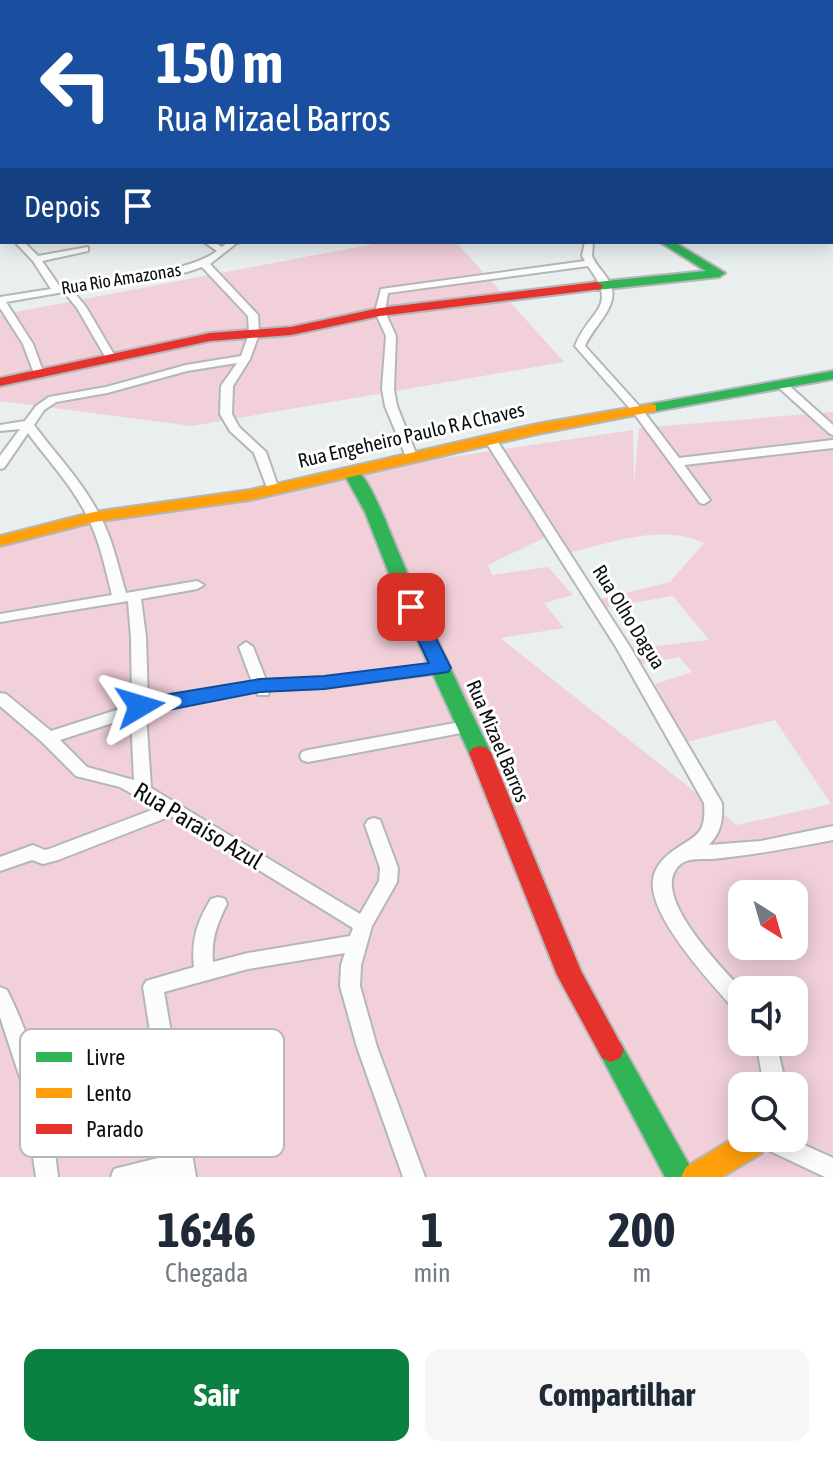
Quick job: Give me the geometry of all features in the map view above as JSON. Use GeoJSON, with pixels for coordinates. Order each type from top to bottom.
{"type":"FeatureCollection","features":[{"type":"Feature","properties":{"kind":"street"},"geometry":{"type":"LineString","coordinates":[[21,244],[81,307],[111,358]]}},
{"type":"Feature","properties":{"kind":"street"},"geometry":{"type":"LineString","coordinates":[[211,244],[223,251]]}},
{"type":"Feature","properties":{"kind":"street","name":"Rua Rio Amazonas"},"geometry":{"type":"LineString","coordinates":[[0,300],[204,263],[232,244]]}},
{"type":"Feature","properties":{"kind":"street"},"geometry":{"type":"LineString","coordinates":[[589,244],[589,263],[607,286],[608,299],[605,308],[582,336],[580,346],[637,410],[704,500]]}},
{"type":"Feature","properties":{"kind":"street"},"geometry":{"type":"LineString","coordinates":[[0,382],[210,337],[291,331],[380,312],[719,273],[669,244]]}},
{"type":"Feature","properties":{"kind":"street"},"geometry":{"type":"LineString","coordinates":[[36,259],[85,249]]}},
{"type":"Feature","properties":{"kind":"street"},"geometry":{"type":"LineString","coordinates":[[204,263],[253,315],[254,334],[245,359],[227,386],[226,414],[234,429],[260,452],[273,490]]}},
{"type":"Feature","properties":{"kind":"street"},"geometry":{"type":"LineString","coordinates":[[411,456],[391,406],[387,376],[391,336],[380,312],[384,291],[589,263]]}},
{"type":"Feature","properties":{"kind":"street"},"geometry":{"type":"LineString","coordinates":[[0,300],[28,344],[39,374]]}},
{"type":"Feature","properties":{"kind":"street"},"geometry":{"type":"LineString","coordinates":[[0,465],[40,408],[53,399],[107,390],[196,366],[245,359]]}},
{"type":"Feature","properties":{"kind":"street","name":"Rua Engeheiro Paulo R A Chaves"},"geometry":{"type":"LineString","coordinates":[[0,541],[94,517],[207,503],[490,439],[833,375]]}},
{"type":"Feature","properties":{"kind":"street"},"geometry":{"type":"LineString","coordinates":[[781,384],[833,431]]}},
{"type":"Feature","properties":{"kind":"street"},"geometry":{"type":"LineString","coordinates":[[0,428],[28,424]]}},
{"type":"Feature","properties":{"kind":"street"},"geometry":{"type":"LineString","coordinates":[[28,424],[57,466],[74,483],[94,517],[127,596],[141,647],[138,709],[143,791]]}},
{"type":"Feature","properties":{"kind":"street","name":"Rua Olho Dagua"},"geometry":{"type":"LineString","coordinates":[[490,439],[532,500],[713,803],[715,825],[711,833],[684,854]]}},
{"type":"Feature","properties":{"kind":"street"},"geometry":{"type":"LineString","coordinates":[[677,462],[833,444]]}},
{"type":"Feature","properties":{"kind":"street","name":"Rua Mizael Barros"},"geometry":{"type":"LineString","coordinates":[[351,472],[373,512],[411,607],[522,854],[570,975],[681,1177]]}},
{"type":"Feature","properties":{"kind":"street"},"geometry":{"type":"LineString","coordinates":[[0,618],[197,585]]}},
{"type":"Feature","properties":{"kind":"street"},"geometry":{"type":"LineString","coordinates":[[246,647],[262,690]]}},
{"type":"Feature","properties":{"kind":"street"},"geometry":{"type":"LineString","coordinates":[[48,738],[83,724],[138,709],[441,668]]}},
{"type":"Feature","properties":{"kind":"street","name":"Rua Paraiso Azul"},"geometry":{"type":"LineString","coordinates":[[0,698],[48,738],[82,772],[124,782],[143,791],[360,934]]}},
{"type":"Feature","properties":{"kind":"street"},"geometry":{"type":"LineString","coordinates":[[308,756],[466,727]]}},
{"type":"Feature","properties":{"kind":"street"},"geometry":{"type":"LineString","coordinates":[[0,864],[33,852],[43,857],[52,855],[171,809]]}},
{"type":"Feature","properties":{"kind":"street"},"geometry":{"type":"LineString","coordinates":[[374,825],[389,868],[388,882],[360,934],[351,965],[353,1000],[414,1177]]}},
{"type":"Feature","properties":{"kind":"street"},"geometry":{"type":"LineString","coordinates":[[728,986],[671,914],[662,879],[670,864],[684,854],[747,850],[833,833]]}},
{"type":"Feature","properties":{"kind":"street"},"geometry":{"type":"LineString","coordinates":[[205,973],[202,936],[218,904]]}},
{"type":"Feature","properties":{"kind":"street"},"geometry":{"type":"LineString","coordinates":[[160,1029],[153,987],[360,934]]}},
{"type":"Feature","properties":{"kind":"street"},"geometry":{"type":"LineString","coordinates":[[0,996],[20,1041]]}},
{"type":"Feature","properties":{"kind":"street"},"geometry":{"type":"LineString","coordinates":[[703,1175],[740,1152]]}},
{"type":"Feature","properties":{"kind":"street"},"geometry":{"type":"LineString","coordinates":[[790,1152],[833,1169]]}},
{"type":"Feature","properties":{"kind":"street"},"geometry":{"type":"LineString","coordinates":[[44,1157],[47,1177]]}},
{"type":"Feature","properties":{"kind":"street"},"geometry":{"type":"LineString","coordinates":[[122,1177],[184,1170]]}},
{"type":"Feature","properties":{"kind":"shaded area"},"geometry":{"type":"Polygon","coordinates":[[[373,244],[458,244],[564,362],[192,426],[0,401],[0,315],[373,244]]]}},
{"type":"Feature","properties":{"kind":"shaded area"},"geometry":{"type":"Polygon","coordinates":[[[833,412],[833,1177],[0,1177],[0,539],[207,506],[424,461],[633,430],[634,485],[639,428],[833,412]],[[554,533],[488,565],[492,575],[548,567],[573,595],[544,603],[564,628],[500,638],[737,825],[831,804],[775,720],[686,742],[655,684],[692,672],[679,657],[638,665],[629,649],[709,640],[673,596],[603,608],[598,600],[670,582],[704,543],[688,537],[654,535],[618,540],[568,553],[554,533]]]}},
{"type":"Feature","properties":{"kind":"traffic: fast"},"geometry":{"type":"LineString","coordinates":[[597,286],[719,273],[669,244]]}},
{"type":"Feature","properties":{"kind":"traffic: fast"},"geometry":{"type":"LineString","coordinates":[[651,408],[833,375]]}},
{"type":"Feature","properties":{"kind":"traffic: fast"},"geometry":{"type":"LineString","coordinates":[[351,472],[373,512],[411,607],[480,753]]}},
{"type":"Feature","properties":{"kind":"traffic: fast"},"geometry":{"type":"LineString","coordinates":[[611,1050],[681,1177]]}},
{"type":"Feature","properties":{"kind":"traffic: slow"},"geometry":{"type":"LineString","coordinates":[[0,541],[94,517],[250,495],[537,429],[651,408]]}},
{"type":"Feature","properties":{"kind":"traffic: slow"},"geometry":{"type":"LineString","coordinates":[[696,1177],[737,1152]]}},
{"type":"Feature","properties":{"kind":"traffic: jam"},"geometry":{"type":"LineString","coordinates":[[0,382],[210,337],[291,331],[380,312],[597,286]]}},
{"type":"Feature","properties":{"kind":"traffic: jam"},"geometry":{"type":"LineString","coordinates":[[480,753],[570,975],[611,1050]]}},
{"type":"Feature","properties":{"kind":"route"},"geometry":{"type":"LineString","coordinates":[[140,706],[138,709],[260,685],[324,683],[441,668],[411,607]]}}]}
